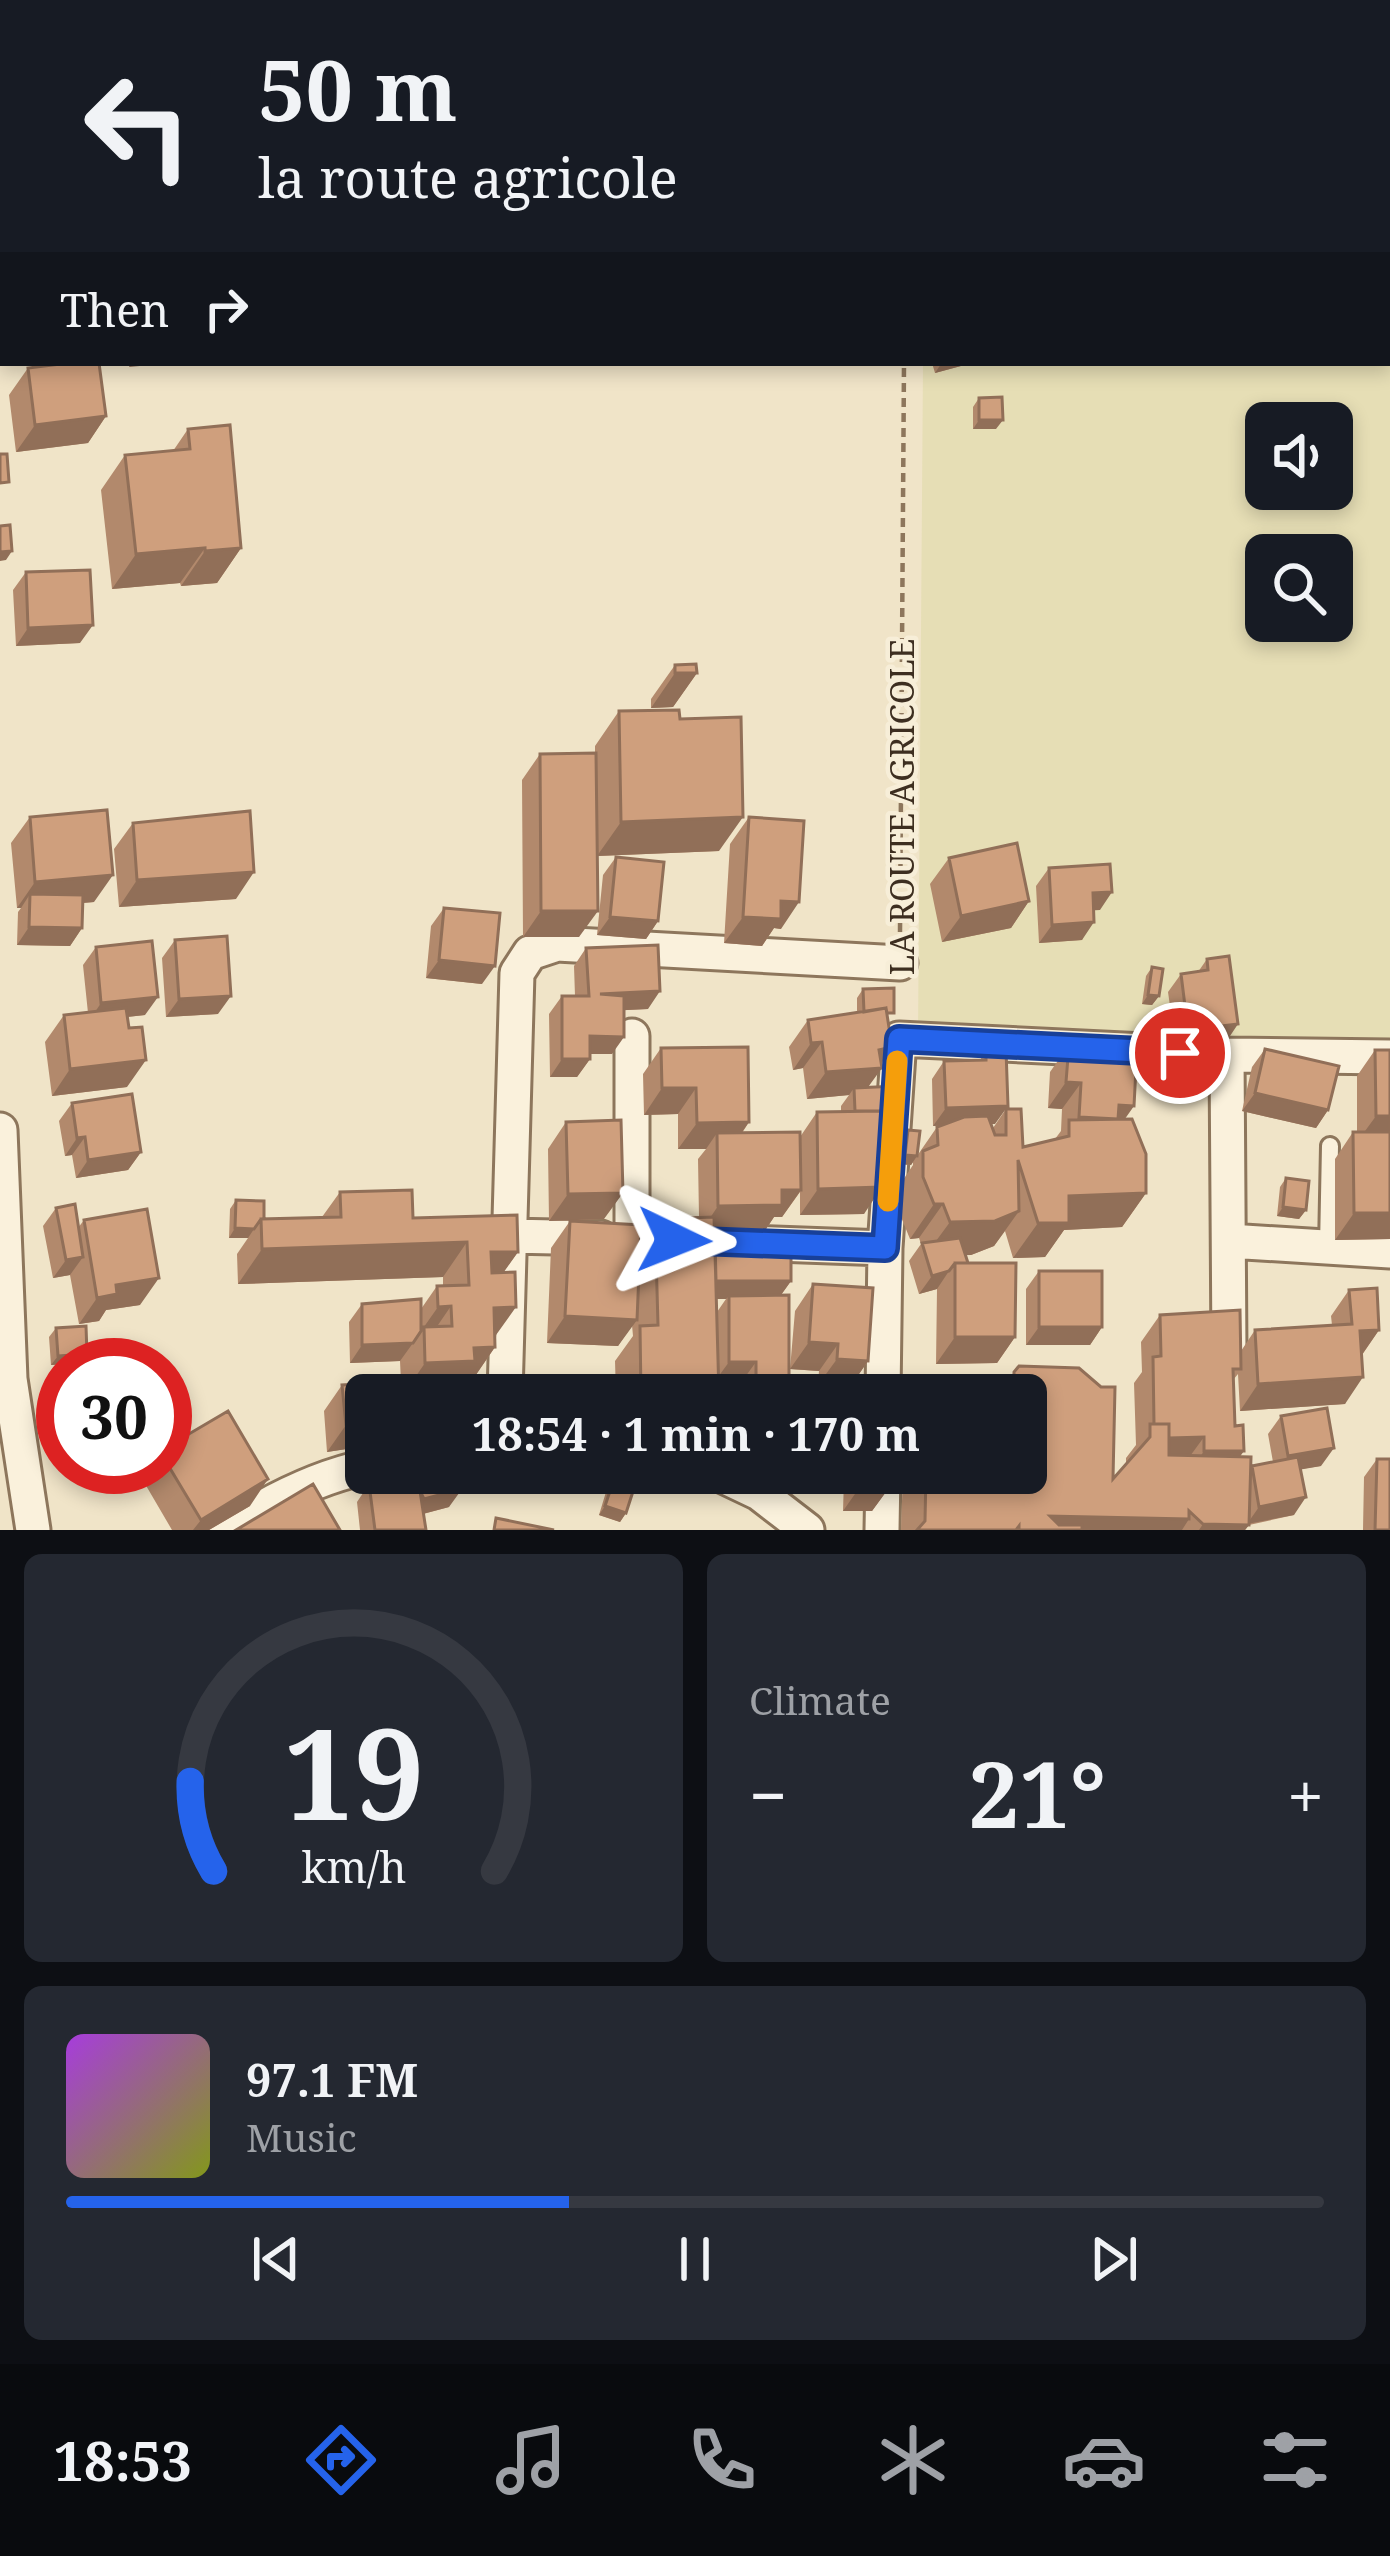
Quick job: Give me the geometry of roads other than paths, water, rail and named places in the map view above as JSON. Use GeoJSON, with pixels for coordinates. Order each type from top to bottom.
{"type":"FeatureCollection","features":[{"type":"Feature","properties":{"kind":"street"},"geometry":{"type":"LineString","coordinates":[[506,1374],[517,973],[538,948],[557,944],[900,963]]}},
{"type":"Feature","properties":{"kind":"street"},"geometry":{"type":"LineString","coordinates":[[509,1236],[643,1239],[632,1036]]}},
{"type":"Feature","properties":{"kind":"street"},"geometry":{"type":"LineString","coordinates":[[884,1374],[885,1248],[899,1039],[1390,1058]]}},
{"type":"Feature","properties":{"kind":"street"},"geometry":{"type":"LineString","coordinates":[[1227,1055],[1229,1374]]}},
{"type":"Feature","properties":{"kind":"street"},"geometry":{"type":"LineString","coordinates":[[0,1130],[10,1378],[33,1530]]}},
{"type":"Feature","properties":{"kind":"street"},"geometry":{"type":"LineString","coordinates":[[1229,1241],[1390,1251]]}},
{"type":"Feature","properties":{"kind":"street"},"geometry":{"type":"LineString","coordinates":[[724,1242],[885,1248]]}},
{"type":"Feature","properties":{"kind":"street"},"geometry":{"type":"LineString","coordinates":[[225,1530],[257,1509],[345,1472]]}},
{"type":"Feature","properties":{"kind":"street"},"geometry":{"type":"LineString","coordinates":[[760,1494],[807,1530]]}},
{"type":"Feature","properties":{"kind":"street"},"geometry":{"type":"LineString","coordinates":[[882,1530],[883,1494]]}},
{"type":"Feature","properties":{"kind":"lane"},"geometry":{"type":"LineString","coordinates":[[1328,1248],[1330,1146]]}}]}
